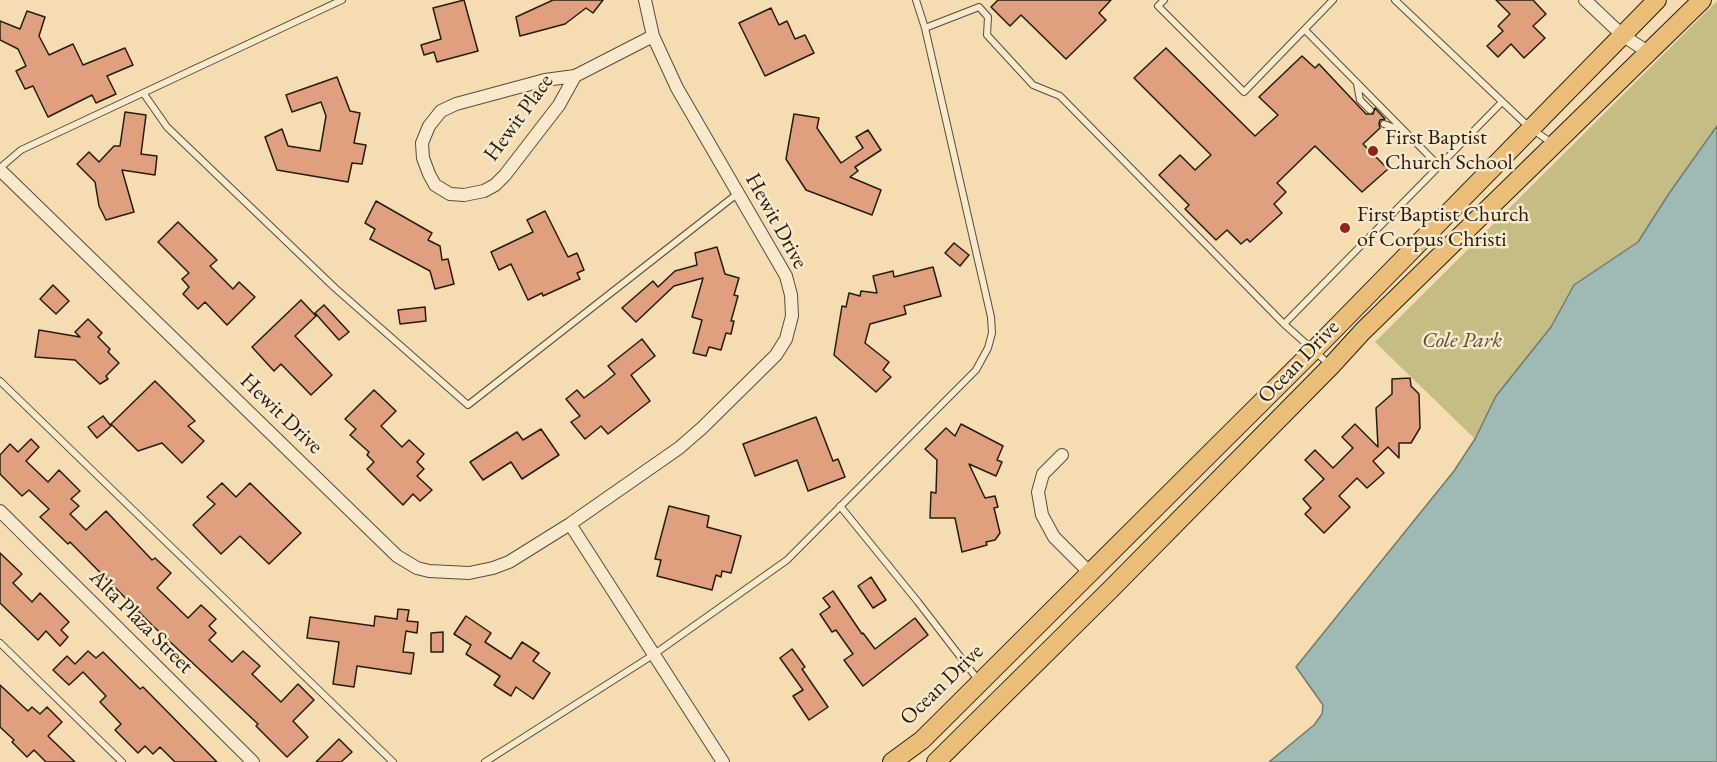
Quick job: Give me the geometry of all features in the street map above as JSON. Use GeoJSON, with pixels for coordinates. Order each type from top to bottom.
{"type":"FeatureCollection","features":[{"type":"Feature","properties":{"kind":"main road","name":"Ocean Drive"},"geometry":{"type":"LineString","coordinates":[[892,762],[922,740],[1312,351],[1657,0]]}},
{"type":"Feature","properties":{"kind":"main road","name":"Ocean Drive"},"geometry":{"type":"LineString","coordinates":[[936,762],[1363,331],[1702,0]]}},
{"type":"Feature","properties":{"kind":"street","name":"Hewit Drive"},"geometry":{"type":"LineString","coordinates":[[0,169],[396,556],[417,568],[429,571],[469,573],[493,568],[509,562],[570,524],[679,448],[776,355],[786,339],[792,316],[791,296],[786,276],[677,88],[653,36],[645,0]]}},
{"type":"Feature","properties":{"kind":"street"},"geometry":{"type":"LineString","coordinates":[[1585,0],[1622,35],[1648,52]]}},
{"type":"Feature","properties":{"kind":"street","name":"Hewit Place"},"geometry":{"type":"LineString","coordinates":[[575,76],[560,105],[495,185],[484,191],[464,195],[450,194],[435,185],[423,158],[422,143],[429,126],[441,111],[456,104],[545,80],[575,76],[653,36]]}},
{"type":"Feature","properties":{"kind":"street"},"geometry":{"type":"LineString","coordinates":[[1062,455],[1043,474],[1038,492],[1042,515],[1053,537],[1089,572]]}},
{"type":"Feature","properties":{"kind":"street","name":"Alta Plaza Street"},"geometry":{"type":"LineString","coordinates":[[0,511],[253,762]]}},
{"type":"Feature","properties":{"kind":"street"},"geometry":{"type":"LineString","coordinates":[[570,524],[723,762]]}},
{"type":"Feature","properties":{"kind":"lane"},"geometry":{"type":"LineString","coordinates":[[0,169],[21,150],[342,0]]}},
{"type":"Feature","properties":{"kind":"lane"},"geometry":{"type":"LineString","coordinates":[[485,762],[653,655],[787,560],[976,370],[992,333],[988,305],[925,28],[916,0]]}},
{"type":"Feature","properties":{"kind":"lane"},"geometry":{"type":"LineString","coordinates":[[1164,0],[1158,6],[1244,92],[1333,0]]}},
{"type":"Feature","properties":{"kind":"lane"},"geometry":{"type":"LineString","coordinates":[[1395,0],[1530,128],[1555,145]]}},
{"type":"Feature","properties":{"kind":"lane"},"geometry":{"type":"LineString","coordinates":[[925,28],[979,7],[988,17],[987,35],[1033,85],[1060,96],[1284,324],[1330,366]]}},
{"type":"Feature","properties":{"kind":"lane"},"geometry":{"type":"LineString","coordinates":[[1305,30],[1438,165]]}},
{"type":"Feature","properties":{"kind":"lane"},"geometry":{"type":"LineString","coordinates":[[1357,83],[1360,100],[1370,110]]}},
{"type":"Feature","properties":{"kind":"lane"},"geometry":{"type":"LineString","coordinates":[[144,94],[167,127],[335,288],[468,405],[737,194]]}},
{"type":"Feature","properties":{"kind":"lane"},"geometry":{"type":"LineString","coordinates":[[1284,324],[1502,102]]}},
{"type":"Feature","properties":{"kind":"lane"},"geometry":{"type":"LineString","coordinates":[[1384,124],[1405,132]]}},
{"type":"Feature","properties":{"kind":"lane"},"geometry":{"type":"LineString","coordinates":[[0,381],[393,762]]}},
{"type":"Feature","properties":{"kind":"lane"},"geometry":{"type":"LineString","coordinates":[[840,506],[904,584],[979,682]]}},
{"type":"Feature","properties":{"kind":"lane"},"geometry":{"type":"LineString","coordinates":[[0,643],[122,762]]}},
{"type":"Feature","properties":{"kind":"green space","name":"Cole Park"},"geometry":{"type":"Polygon","coordinates":[[[1717,1],[1717,126],[1638,242],[1574,285],[1551,327],[1496,396],[1475,439],[1375,342],[1717,1]]]}},
{"type":"Feature","properties":{"kind":"water"},"geometry":{"type":"Polygon","coordinates":[[[1717,126],[1717,762],[1269,762],[1314,725],[1322,714],[1323,705],[1296,667],[1454,471],[1475,439],[1496,396],[1551,327],[1574,285],[1638,242],[1717,126]]]}},
{"type":"Feature","properties":{"kind":"building"},"geometry":{"type":"Polygon","coordinates":[[[464,0],[478,51],[437,62],[434,52],[424,55],[421,45],[441,39],[433,8],[464,0]]]}},
{"type":"Feature","properties":{"kind":"building"},"geometry":{"type":"Polygon","coordinates":[[[553,0],[603,0],[593,13],[586,8],[565,24],[520,36],[516,17],[553,0]]]}},
{"type":"Feature","properties":{"kind":"building"},"geometry":{"type":"Polygon","coordinates":[[[998,0],[1111,0],[1099,13],[1106,20],[1066,59],[1021,15],[1010,26],[991,7],[998,0]]]}},
{"type":"Feature","properties":{"kind":"building"},"geometry":{"type":"Polygon","coordinates":[[[1496,0],[1533,0],[1546,14],[1533,26],[1545,38],[1524,58],[1511,44],[1498,57],[1487,46],[1503,31],[1498,26],[1510,14],[1496,0]]]}},
{"type":"Feature","properties":{"kind":"building"},"geometry":{"type":"Polygon","coordinates":[[[771,8],[779,25],[787,21],[795,39],[805,35],[814,53],[765,76],[739,23],[771,8]]]}},
{"type":"Feature","properties":{"kind":"building"},"geometry":{"type":"Polygon","coordinates":[[[27,11],[45,17],[39,36],[49,55],[73,44],[83,65],[125,48],[133,65],[107,76],[116,94],[96,103],[92,95],[48,117],[33,86],[25,89],[16,71],[26,66],[18,49],[0,40],[0,21],[20,29],[27,11]]]}},
{"type":"Feature","properties":{"kind":"building"},"geometry":{"type":"Polygon","coordinates":[[[1166,48],[1255,136],[1278,115],[1259,97],[1302,56],[1315,68],[1319,64],[1366,114],[1373,114],[1375,108],[1385,119],[1380,120],[1380,128],[1363,144],[1388,169],[1362,192],[1315,146],[1277,183],[1286,192],[1274,204],[1282,213],[1250,242],[1247,239],[1241,244],[1227,230],[1216,240],[1185,209],[1189,205],[1159,175],[1180,155],[1195,170],[1211,155],[1134,78],[1166,48]]]}},
{"type":"Feature","properties":{"kind":"building"},"geometry":{"type":"Polygon","coordinates":[[[337,77],[350,111],[360,113],[354,143],[366,145],[362,164],[352,163],[348,182],[277,170],[265,137],[282,129],[288,146],[320,151],[326,116],[321,102],[292,112],[286,95],[337,77]]]}},
{"type":"Feature","properties":{"kind":"building"},"geometry":{"type":"Polygon","coordinates":[[[125,112],[146,115],[141,154],[157,156],[155,175],[122,170],[134,212],[106,220],[99,206],[95,182],[77,164],[89,152],[99,162],[114,146],[120,146],[125,112]]]}},
{"type":"Feature","properties":{"kind":"building"},"geometry":{"type":"Polygon","coordinates":[[[794,114],[819,118],[817,128],[841,163],[863,148],[856,137],[868,130],[881,150],[855,167],[858,171],[850,177],[881,190],[872,215],[806,190],[786,159],[794,114]]]}},
{"type":"Feature","properties":{"kind":"building"},"geometry":{"type":"Polygon","coordinates":[[[376,201],[432,233],[428,240],[440,246],[442,260],[448,259],[454,284],[435,289],[430,271],[370,239],[375,229],[365,223],[376,201]]]}},
{"type":"Feature","properties":{"kind":"building"},"geometry":{"type":"Polygon","coordinates":[[[545,211],[568,257],[577,253],[584,270],[577,273],[580,279],[543,296],[542,293],[528,300],[511,264],[499,270],[491,252],[533,232],[527,220],[545,211]]]}},
{"type":"Feature","properties":{"kind":"building"},"geometry":{"type":"Polygon","coordinates":[[[178,222],[217,260],[210,266],[233,289],[239,282],[255,297],[227,325],[205,302],[198,309],[183,294],[189,287],[182,279],[189,273],[158,242],[178,222]]]}},
{"type":"Feature","properties":{"kind":"building"},"geometry":{"type":"Polygon","coordinates":[[[954,243],[969,255],[960,266],[945,253],[954,243]]]}},
{"type":"Feature","properties":{"kind":"building"},"geometry":{"type":"Polygon","coordinates":[[[717,247],[725,274],[739,278],[734,295],[738,296],[731,321],[734,321],[731,334],[726,333],[721,350],[709,347],[706,356],[693,353],[702,320],[692,317],[703,278],[674,286],[636,322],[622,308],[653,281],[658,287],[675,271],[697,265],[695,253],[717,247]]]}},
{"type":"Feature","properties":{"kind":"building"},"geometry":{"type":"Polygon","coordinates":[[[933,267],[941,296],[904,306],[906,314],[870,324],[865,343],[889,362],[883,370],[891,377],[876,392],[834,355],[842,306],[846,307],[849,293],[860,296],[861,291],[877,293],[873,276],[893,271],[894,277],[933,267]]]}},
{"type":"Feature","properties":{"kind":"building"},"geometry":{"type":"Polygon","coordinates":[[[53,285],[69,301],[56,314],[40,299],[53,285]]]}},
{"type":"Feature","properties":{"kind":"building"},"geometry":{"type":"Polygon","coordinates":[[[301,300],[316,316],[295,336],[332,375],[311,395],[281,364],[274,371],[252,347],[301,300]]]}},
{"type":"Feature","properties":{"kind":"building"},"geometry":{"type":"Polygon","coordinates":[[[324,305],[349,332],[339,340],[315,313],[324,305]]]}},
{"type":"Feature","properties":{"kind":"building"},"geometry":{"type":"Polygon","coordinates":[[[425,307],[426,321],[400,324],[398,310],[425,307]]]}},
{"type":"Feature","properties":{"kind":"building"},"geometry":{"type":"Polygon","coordinates":[[[88,319],[102,333],[98,337],[119,363],[106,376],[108,379],[100,384],[75,360],[35,357],[39,330],[80,337],[75,332],[88,319]]]}},
{"type":"Feature","properties":{"kind":"building"},"geometry":{"type":"Polygon","coordinates":[[[642,339],[655,356],[631,375],[650,401],[608,434],[601,426],[585,439],[571,422],[580,416],[566,399],[577,390],[584,398],[604,383],[615,374],[608,366],[642,339]]]}},
{"type":"Feature","properties":{"kind":"building"},"geometry":{"type":"Polygon","coordinates":[[[1410,378],[1411,386],[1419,394],[1420,428],[1411,443],[1399,443],[1399,458],[1388,447],[1373,461],[1384,473],[1367,488],[1357,478],[1339,496],[1350,507],[1324,533],[1305,514],[1311,508],[1303,499],[1324,479],[1305,460],[1315,450],[1333,468],[1353,448],[1342,437],[1355,424],[1378,447],[1376,408],[1392,394],[1392,379],[1410,378]]]}},
{"type":"Feature","properties":{"kind":"building"},"geometry":{"type":"Polygon","coordinates":[[[155,381],[195,421],[188,426],[204,441],[182,463],[162,443],[138,451],[111,424],[155,381]]]}},
{"type":"Feature","properties":{"kind":"building"},"geometry":{"type":"Polygon","coordinates":[[[374,390],[396,411],[381,426],[402,447],[409,440],[424,454],[417,462],[424,469],[417,476],[432,490],[420,501],[413,494],[403,505],[367,469],[374,462],[367,455],[369,452],[350,435],[356,429],[345,419],[374,390]]]}},
{"type":"Feature","properties":{"kind":"building"},"geometry":{"type":"Polygon","coordinates":[[[103,416],[111,426],[97,438],[88,427],[103,416]]]}},
{"type":"Feature","properties":{"kind":"building"},"geometry":{"type":"Polygon","coordinates":[[[816,417],[833,461],[838,459],[845,477],[808,491],[797,460],[755,476],[743,444],[816,417]]]}},
{"type":"Feature","properties":{"kind":"building"},"geometry":{"type":"Polygon","coordinates":[[[961,424],[1003,446],[997,460],[1002,462],[996,476],[969,464],[985,498],[995,496],[998,507],[994,508],[1000,533],[995,540],[986,542],[987,545],[962,552],[955,518],[930,518],[931,492],[936,493],[937,460],[925,449],[946,428],[955,436],[961,424]]]}},
{"type":"Feature","properties":{"kind":"building"},"geometry":{"type":"Polygon","coordinates":[[[541,429],[559,455],[522,479],[511,462],[483,480],[470,462],[517,432],[523,440],[541,429]]]}},
{"type":"Feature","properties":{"kind":"building"},"geometry":{"type":"Polygon","coordinates":[[[31,439],[39,447],[26,461],[48,482],[59,470],[80,491],[71,499],[79,506],[70,514],[86,530],[106,511],[152,560],[155,558],[171,573],[157,588],[188,618],[201,605],[216,619],[209,626],[216,633],[209,640],[232,662],[243,651],[260,666],[252,674],[281,702],[298,684],[314,700],[293,721],[308,737],[287,757],[256,726],[258,724],[152,625],[70,542],[68,544],[40,517],[49,509],[29,490],[22,496],[0,474],[0,455],[10,444],[18,452],[31,439]]]}},
{"type":"Feature","properties":{"kind":"building"},"geometry":{"type":"Polygon","coordinates":[[[222,483],[236,497],[250,483],[301,533],[269,564],[240,536],[221,554],[193,525],[215,504],[207,497],[222,483]]]}},
{"type":"Feature","properties":{"kind":"building"},"geometry":{"type":"Polygon","coordinates":[[[669,506],[709,516],[707,527],[741,536],[731,573],[722,571],[721,577],[716,575],[712,590],[657,576],[661,560],[655,559],[669,506]]]}},
{"type":"Feature","properties":{"kind":"building"},"geometry":{"type":"Polygon","coordinates":[[[0,553],[22,574],[13,583],[32,602],[40,593],[69,622],[61,630],[68,637],[60,646],[46,631],[38,640],[0,603],[0,553]]]}},
{"type":"Feature","properties":{"kind":"building"},"geometry":{"type":"Polygon","coordinates":[[[871,577],[886,600],[873,608],[858,586],[871,577]]]}},
{"type":"Feature","properties":{"kind":"building"},"geometry":{"type":"Polygon","coordinates":[[[833,591],[875,649],[915,618],[928,635],[863,686],[844,660],[853,654],[836,630],[832,632],[820,614],[830,607],[823,598],[833,591]]]}},
{"type":"Feature","properties":{"kind":"building"},"geometry":{"type":"Polygon","coordinates":[[[398,609],[409,610],[407,621],[418,622],[417,633],[406,631],[403,652],[414,653],[411,674],[357,666],[354,687],[333,684],[339,642],[307,638],[310,617],[374,626],[375,616],[397,619],[398,609]]]}},
{"type":"Feature","properties":{"kind":"building"},"geometry":{"type":"Polygon","coordinates":[[[466,616],[491,633],[485,642],[511,659],[522,642],[539,653],[533,661],[550,673],[533,699],[516,687],[511,696],[494,685],[500,676],[466,654],[471,645],[454,634],[466,616]]]}},
{"type":"Feature","properties":{"kind":"building"},"geometry":{"type":"Polygon","coordinates":[[[443,632],[443,652],[431,652],[431,633],[443,632]]]}},
{"type":"Feature","properties":{"kind":"building"},"geometry":{"type":"Polygon","coordinates":[[[792,649],[805,667],[802,669],[828,707],[809,720],[793,696],[803,690],[780,658],[792,649]]]}},
{"type":"Feature","properties":{"kind":"building"},"geometry":{"type":"Polygon","coordinates":[[[88,651],[96,658],[103,652],[140,689],[143,687],[217,762],[175,762],[160,747],[153,754],[145,746],[138,753],[115,730],[121,724],[100,702],[106,696],[83,672],[69,685],[53,670],[67,656],[75,664],[88,651]]]}},
{"type":"Feature","properties":{"kind":"building"},"geometry":{"type":"Polygon","coordinates":[[[0,685],[28,711],[32,707],[40,714],[47,707],[62,722],[48,736],[75,762],[46,762],[34,750],[27,757],[12,742],[14,740],[0,727],[0,685]]]}},
{"type":"Feature","properties":{"kind":"building"},"geometry":{"type":"Polygon","coordinates":[[[339,739],[352,752],[341,762],[316,762],[339,739]]]}},
{"type":"Feature","properties":{"kind":"place","name":"First Baptist Church School"},"geometry":{"type":"Point","coordinates":[1373,151]}},
{"type":"Feature","properties":{"kind":"place","name":"First Baptist Church of Corpus Christi"},"geometry":{"type":"Point","coordinates":[1345,228]}}]}
